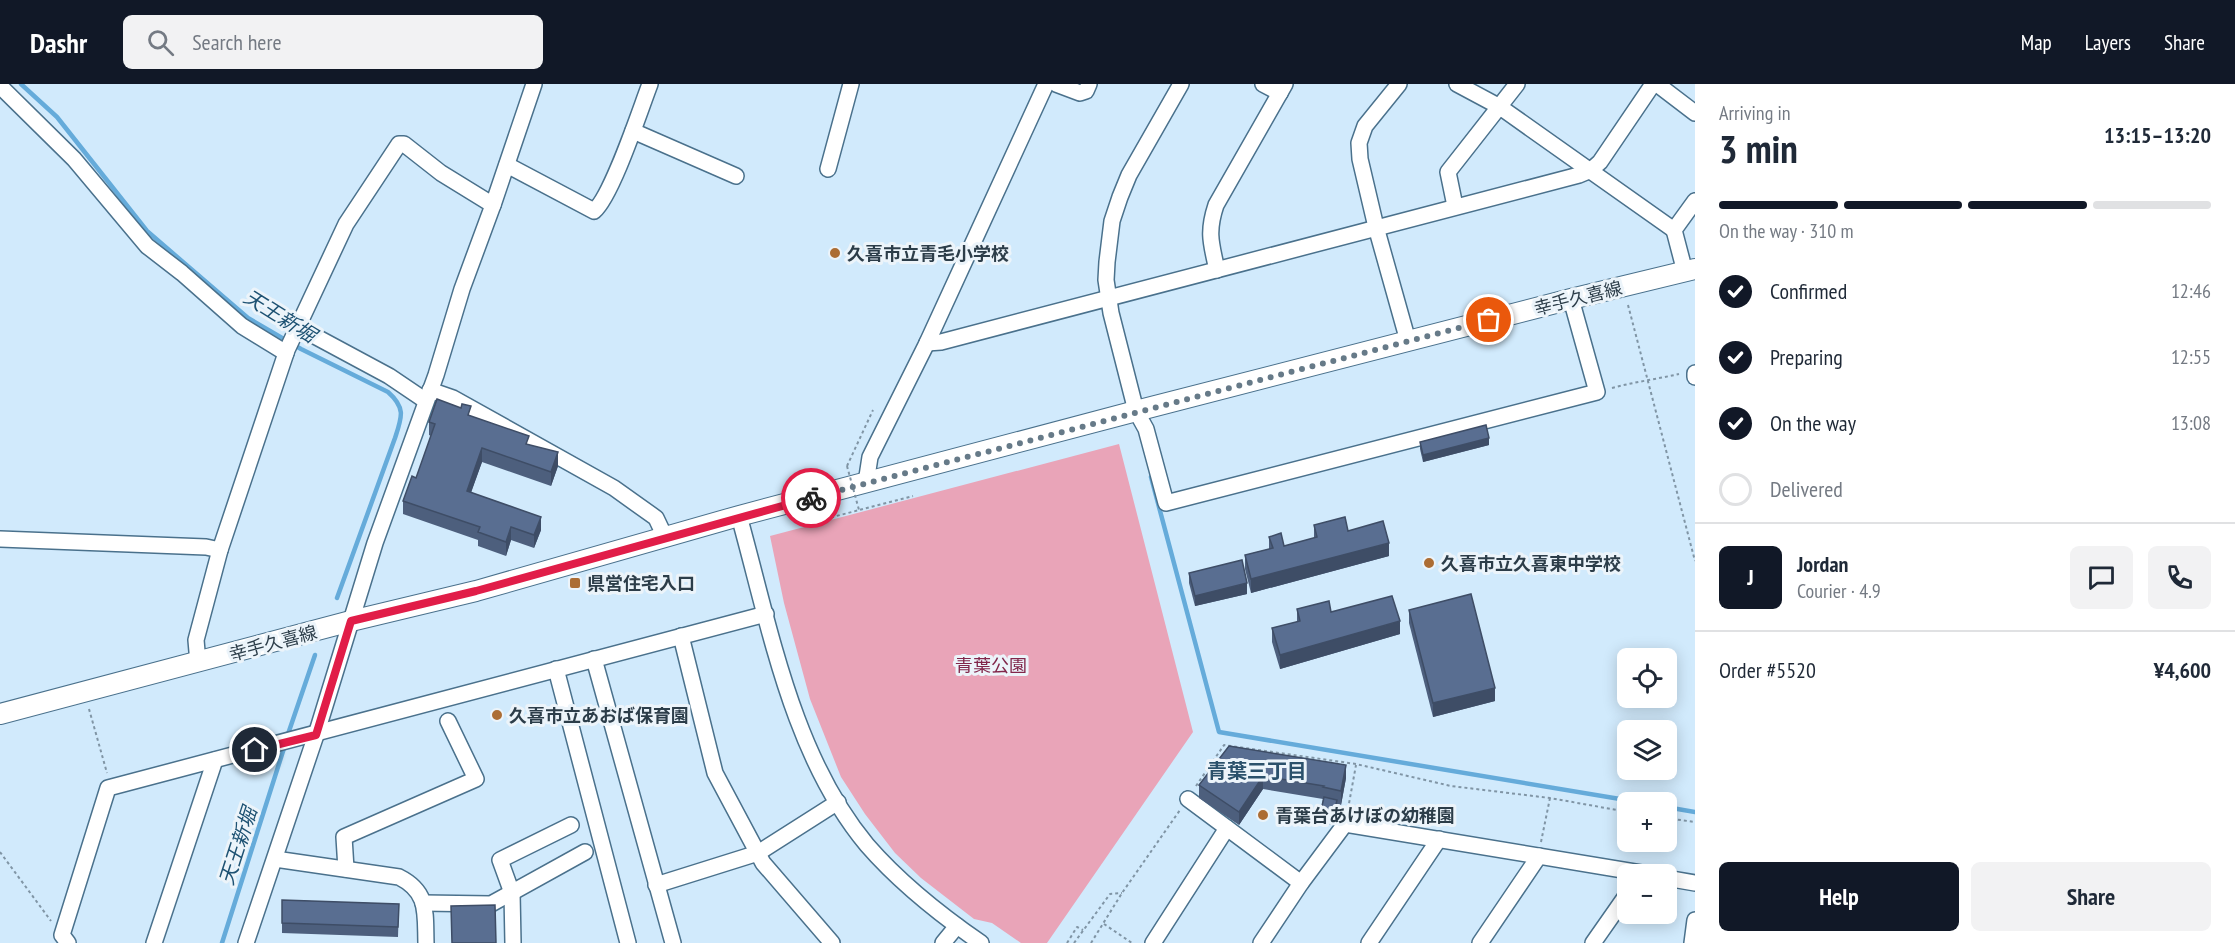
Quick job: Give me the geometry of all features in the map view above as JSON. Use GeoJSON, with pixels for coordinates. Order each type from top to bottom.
{"type":"FeatureCollection","features":[{"type":"Feature","properties":{"kind":"main road","name":"幸手久喜線"},"geometry":{"type":"LineString","coordinates":[[0,714],[351,621],[476,591],[739,516],[1136,411],[1571,299],[1690,271]]}},
{"type":"Feature","properties":{"kind":"street"},"geometry":{"type":"LineString","coordinates":[[250,941],[309,736],[351,621],[375,543],[534,84]]}},
{"type":"Feature","properties":{"kind":"street"},"geometry":{"type":"LineString","coordinates":[[507,165],[594,211],[601,203],[633,131],[650,84]]}},
{"type":"Feature","properties":{"kind":"street"},"geometry":{"type":"LineString","coordinates":[[828,169],[851,84]]}},
{"type":"Feature","properties":{"kind":"street"},"geometry":{"type":"LineString","coordinates":[[866,483],[870,457],[927,343],[1046,84]]}},
{"type":"Feature","properties":{"kind":"street"},"geometry":{"type":"LineString","coordinates":[[1056,84],[1080,93],[1086,91],[1089,84]]}},
{"type":"Feature","properties":{"kind":"street"},"geometry":{"type":"LineString","coordinates":[[1181,84],[1120,196],[1108,244],[1108,297],[1136,411],[1146,429],[1166,503],[1597,392],[1571,299]]}},
{"type":"Feature","properties":{"kind":"street"},"geometry":{"type":"LineString","coordinates":[[1217,270],[1209,235],[1216,205],[1282,89],[1263,84]]}},
{"type":"Feature","properties":{"kind":"street"},"geometry":{"type":"LineString","coordinates":[[1399,84],[1365,126],[1359,143],[1360,159],[1376,227],[1408,341]]}},
{"type":"Feature","properties":{"kind":"street"},"geometry":{"type":"LineString","coordinates":[[1457,84],[1500,107],[1674,230],[1690,271]]}},
{"type":"Feature","properties":{"kind":"street"},"geometry":{"type":"LineString","coordinates":[[1455,206],[1449,172],[1517,84]]}},
{"type":"Feature","properties":{"kind":"street"},"geometry":{"type":"LineString","coordinates":[[927,343],[941,342],[1591,170],[1600,162],[1655,84],[1695,113]]}},
{"type":"Feature","properties":{"kind":"street"},"geometry":{"type":"LineString","coordinates":[[0,86],[75,159],[147,246],[182,273],[242,326],[389,376],[428,395],[453,398],[614,488],[656,518],[665,537]]}},
{"type":"Feature","properties":{"kind":"street"},"geometry":{"type":"LineString","coordinates":[[0,105],[16,102]]}},
{"type":"Feature","properties":{"kind":"street"},"geometry":{"type":"LineString","coordinates":[[633,131],[736,176]]}},
{"type":"Feature","properties":{"kind":"street"},"geometry":{"type":"LineString","coordinates":[[198,663],[196,640],[220,550],[290,341],[346,224],[399,144],[404,144],[441,173],[493,205]]}},
{"type":"Feature","properties":{"kind":"street"},"geometry":{"type":"LineString","coordinates":[[1674,230],[1695,201]]}},
{"type":"Feature","properties":{"kind":"street"},"geometry":{"type":"LineString","coordinates":[[739,516],[789,701],[821,773],[866,843],[889,869],[917,895],[981,943]]}},
{"type":"Feature","properties":{"kind":"street"},"geometry":{"type":"LineString","coordinates":[[0,539],[206,547],[220,550]]}},
{"type":"Feature","properties":{"kind":"street"},"geometry":{"type":"LineString","coordinates":[[65,939],[108,789],[766,614]]}},
{"type":"Feature","properties":{"kind":"street"},"geometry":{"type":"LineString","coordinates":[[681,636],[715,773],[763,863],[831,943]]}},
{"type":"Feature","properties":{"kind":"street"},"geometry":{"type":"LineString","coordinates":[[594,659],[673,943]]}},
{"type":"Feature","properties":{"kind":"street"},"geometry":{"type":"LineString","coordinates":[[556,669],[628,943]]}},
{"type":"Feature","properties":{"kind":"street"},"geometry":{"type":"LineString","coordinates":[[346,869],[344,837],[476,779],[448,721]]}},
{"type":"Feature","properties":{"kind":"street"},"geometry":{"type":"LineString","coordinates":[[154,943],[215,760]]}},
{"type":"Feature","properties":{"kind":"street"},"geometry":{"type":"LineString","coordinates":[[1188,799],[1301,884]]}},
{"type":"Feature","properties":{"kind":"street"},"geometry":{"type":"LineString","coordinates":[[656,885],[758,853],[838,802]]}},
{"type":"Feature","properties":{"kind":"street"},"geometry":{"type":"LineString","coordinates":[[1261,943],[1345,824],[1617,870]]}},
{"type":"Feature","properties":{"kind":"street"},"geometry":{"type":"LineString","coordinates":[[513,943],[512,892],[500,860],[571,825]]}},
{"type":"Feature","properties":{"kind":"street"},"geometry":{"type":"LineString","coordinates":[[1152,943],[1227,828]]}},
{"type":"Feature","properties":{"kind":"street"},"geometry":{"type":"LineString","coordinates":[[1369,943],[1439,839]]}},
{"type":"Feature","properties":{"kind":"street"},"geometry":{"type":"LineString","coordinates":[[423,903],[491,904],[585,852]]}},
{"type":"Feature","properties":{"kind":"street"},"geometry":{"type":"LineString","coordinates":[[1480,943],[1539,856]]}},
{"type":"Feature","properties":{"kind":"street"},"geometry":{"type":"LineString","coordinates":[[275,859],[399,877],[411,883],[419,890],[423,903],[426,943]]}},
{"type":"Feature","properties":{"kind":"street"},"geometry":{"type":"LineString","coordinates":[[1677,880],[1695,883]]}},
{"type":"Feature","properties":{"kind":"street"},"geometry":{"type":"LineString","coordinates":[[1593,943],[1617,909]]}},
{"type":"Feature","properties":{"kind":"street"},"geometry":{"type":"LineString","coordinates":[[1692,943],[1695,920]]}},
{"type":"Feature","properties":{"kind":"street"},"geometry":{"type":"LineString","coordinates":[[943,943],[957,926]]}},
{"type":"Feature","properties":{"kind":"path"},"geometry":{"type":"LineString","coordinates":[[1628,305],[1695,561]]}},
{"type":"Feature","properties":{"kind":"path"},"geometry":{"type":"LineString","coordinates":[[1597,392],[1639,381],[1683,373],[1695,374]]}},
{"type":"Feature","properties":{"kind":"path"},"geometry":{"type":"LineString","coordinates":[[859,510],[847,466],[873,410]]}},
{"type":"Feature","properties":{"kind":"path"},"geometry":{"type":"LineString","coordinates":[[802,525],[913,496]]}},
{"type":"Feature","properties":{"kind":"path"},"geometry":{"type":"LineString","coordinates":[[88,706],[110,780],[108,789]]}},
{"type":"Feature","properties":{"kind":"path"},"geometry":{"type":"LineString","coordinates":[[1091,943],[1122,892],[1224,745],[1356,764],[1451,786],[1550,798],[1617,810]]}},
{"type":"Feature","properties":{"kind":"path"},"geometry":{"type":"LineString","coordinates":[[1345,824],[1356,764]]}},
{"type":"Feature","properties":{"kind":"path"},"geometry":{"type":"LineString","coordinates":[[1539,856],[1550,798]]}},
{"type":"Feature","properties":{"kind":"path"},"geometry":{"type":"LineString","coordinates":[[1677,820],[1695,822]]}},
{"type":"Feature","properties":{"kind":"path"},"geometry":{"type":"LineString","coordinates":[[0,852],[65,939]]}},
{"type":"Feature","properties":{"kind":"path"},"geometry":{"type":"LineString","coordinates":[[1074,943],[1110,894],[1122,892]]}},
{"type":"Feature","properties":{"kind":"path"},"geometry":{"type":"LineString","coordinates":[[1104,924],[1132,943]]}},
{"type":"Feature","properties":{"kind":"path"},"geometry":{"type":"LineString","coordinates":[[1067,943],[1077,927],[1083,930]]}},
{"type":"Feature","properties":{"kind":"green space","name":"青葉公園"},"geometry":{"type":"Polygon","coordinates":[[[1119,444],[1193,732],[1047,943],[1021,943],[992,923],[974,919],[921,878],[895,853],[865,814],[841,777],[810,699],[784,603],[770,536],[1119,444]]]}},
{"type":"Feature","properties":{"kind":"building"},"geometry":{"type":"Polygon","coordinates":[[[437,399],[461,408],[462,404],[471,406],[468,415],[529,436],[526,444],[558,452],[551,472],[482,448],[467,491],[541,517],[534,535],[511,527],[506,542],[478,532],[480,527],[403,501],[412,476],[416,478],[435,424],[429,422],[437,399]]]}},
{"type":"Feature","properties":{"kind":"building"},"geometry":{"type":"Polygon","coordinates":[[[1486,425],[1489,438],[1423,455],[1420,442],[1486,425]]]}},
{"type":"Feature","properties":{"kind":"building"},"geometry":{"type":"Polygon","coordinates":[[[1345,517],[1348,531],[1383,521],[1389,543],[1251,579],[1245,555],[1273,548],[1269,537],[1281,533],[1284,546],[1317,537],[1314,525],[1345,517]]]}},
{"type":"Feature","properties":{"kind":"building"},"geometry":{"type":"Polygon","coordinates":[[[1242,560],[1247,583],[1195,596],[1189,573],[1242,560]]]}},
{"type":"Feature","properties":{"kind":"building"},"geometry":{"type":"Polygon","coordinates":[[[1471,594],[1495,688],[1433,703],[1409,610],[1471,594]]]}},
{"type":"Feature","properties":{"kind":"building"},"geometry":{"type":"Polygon","coordinates":[[[1392,596],[1400,621],[1280,655],[1272,628],[1300,621],[1297,609],[1329,601],[1331,612],[1392,596]]]}},
{"type":"Feature","properties":{"kind":"building"},"geometry":{"type":"Polygon","coordinates":[[[1229,746],[1346,765],[1341,791],[1263,776],[1239,812],[1199,785],[1229,746]]]}},
{"type":"Feature","properties":{"kind":"building"},"geometry":{"type":"Polygon","coordinates":[[[1324,797],[1337,800],[1333,818],[1320,815],[1324,797]]]}},
{"type":"Feature","properties":{"kind":"building"},"geometry":{"type":"Polygon","coordinates":[[[282,900],[399,904],[398,927],[282,923],[282,900]]]}},
{"type":"Feature","properties":{"kind":"building"},"geometry":{"type":"Polygon","coordinates":[[[495,905],[496,943],[452,943],[451,906],[495,905]]]}},
{"type":"Feature","properties":{"kind":"waterway","name":"天王新堀"},"geometry":{"type":"LineString","coordinates":[[21,84],[57,117],[147,231],[248,318],[301,349],[388,392],[398,403],[401,418],[397,431],[337,598]]}},
{"type":"Feature","properties":{"kind":"waterway"},"geometry":{"type":"LineString","coordinates":[[1151,477],[1219,732],[1617,798]]}},
{"type":"Feature","properties":{"kind":"waterway","name":"天王新堀"},"geometry":{"type":"LineString","coordinates":[[287,737],[315,655]]}},
{"type":"Feature","properties":{"kind":"waterway","name":"天王新堀"},"geometry":{"type":"LineString","coordinates":[[222,943],[285,745]]}},
{"type":"Feature","properties":{"kind":"waterway"},"geometry":{"type":"LineString","coordinates":[[1677,809],[1695,812]]}},
{"type":"Feature","properties":{"kind":"way so far"},"geometry":{"type":"LineString","coordinates":[[811,498],[1489,320]]}},
{"type":"Feature","properties":{"kind":"place","name":"久喜市立青毛小学校"},"geometry":{"type":"Point","coordinates":[835,253]}},
{"type":"Feature","properties":{"kind":"place","name":"久喜市立久喜東中学校"},"geometry":{"type":"Point","coordinates":[1429,563]}},
{"type":"Feature","properties":{"kind":"place","name":"県営住宅入口"},"geometry":{"type":"Point","coordinates":[575,583]}},
{"type":"Feature","properties":{"kind":"place","name":"久喜市立あおば保育園"},"geometry":{"type":"Point","coordinates":[497,715]}},
{"type":"Feature","properties":{"kind":"place","name":"青葉台あけぼの幼稚園"},"geometry":{"type":"Point","coordinates":[1263,815]}},
{"type":"Feature","properties":{"kind":"district","name":"青葉三丁目"},"geometry":{"type":"Point","coordinates":[1257,771]}},
{"type":"Feature","properties":{"kind":"route"},"geometry":{"type":"LineString","coordinates":[[255,750],[316,735],[351,621],[476,591],[739,516],[811,498]]}}]}
